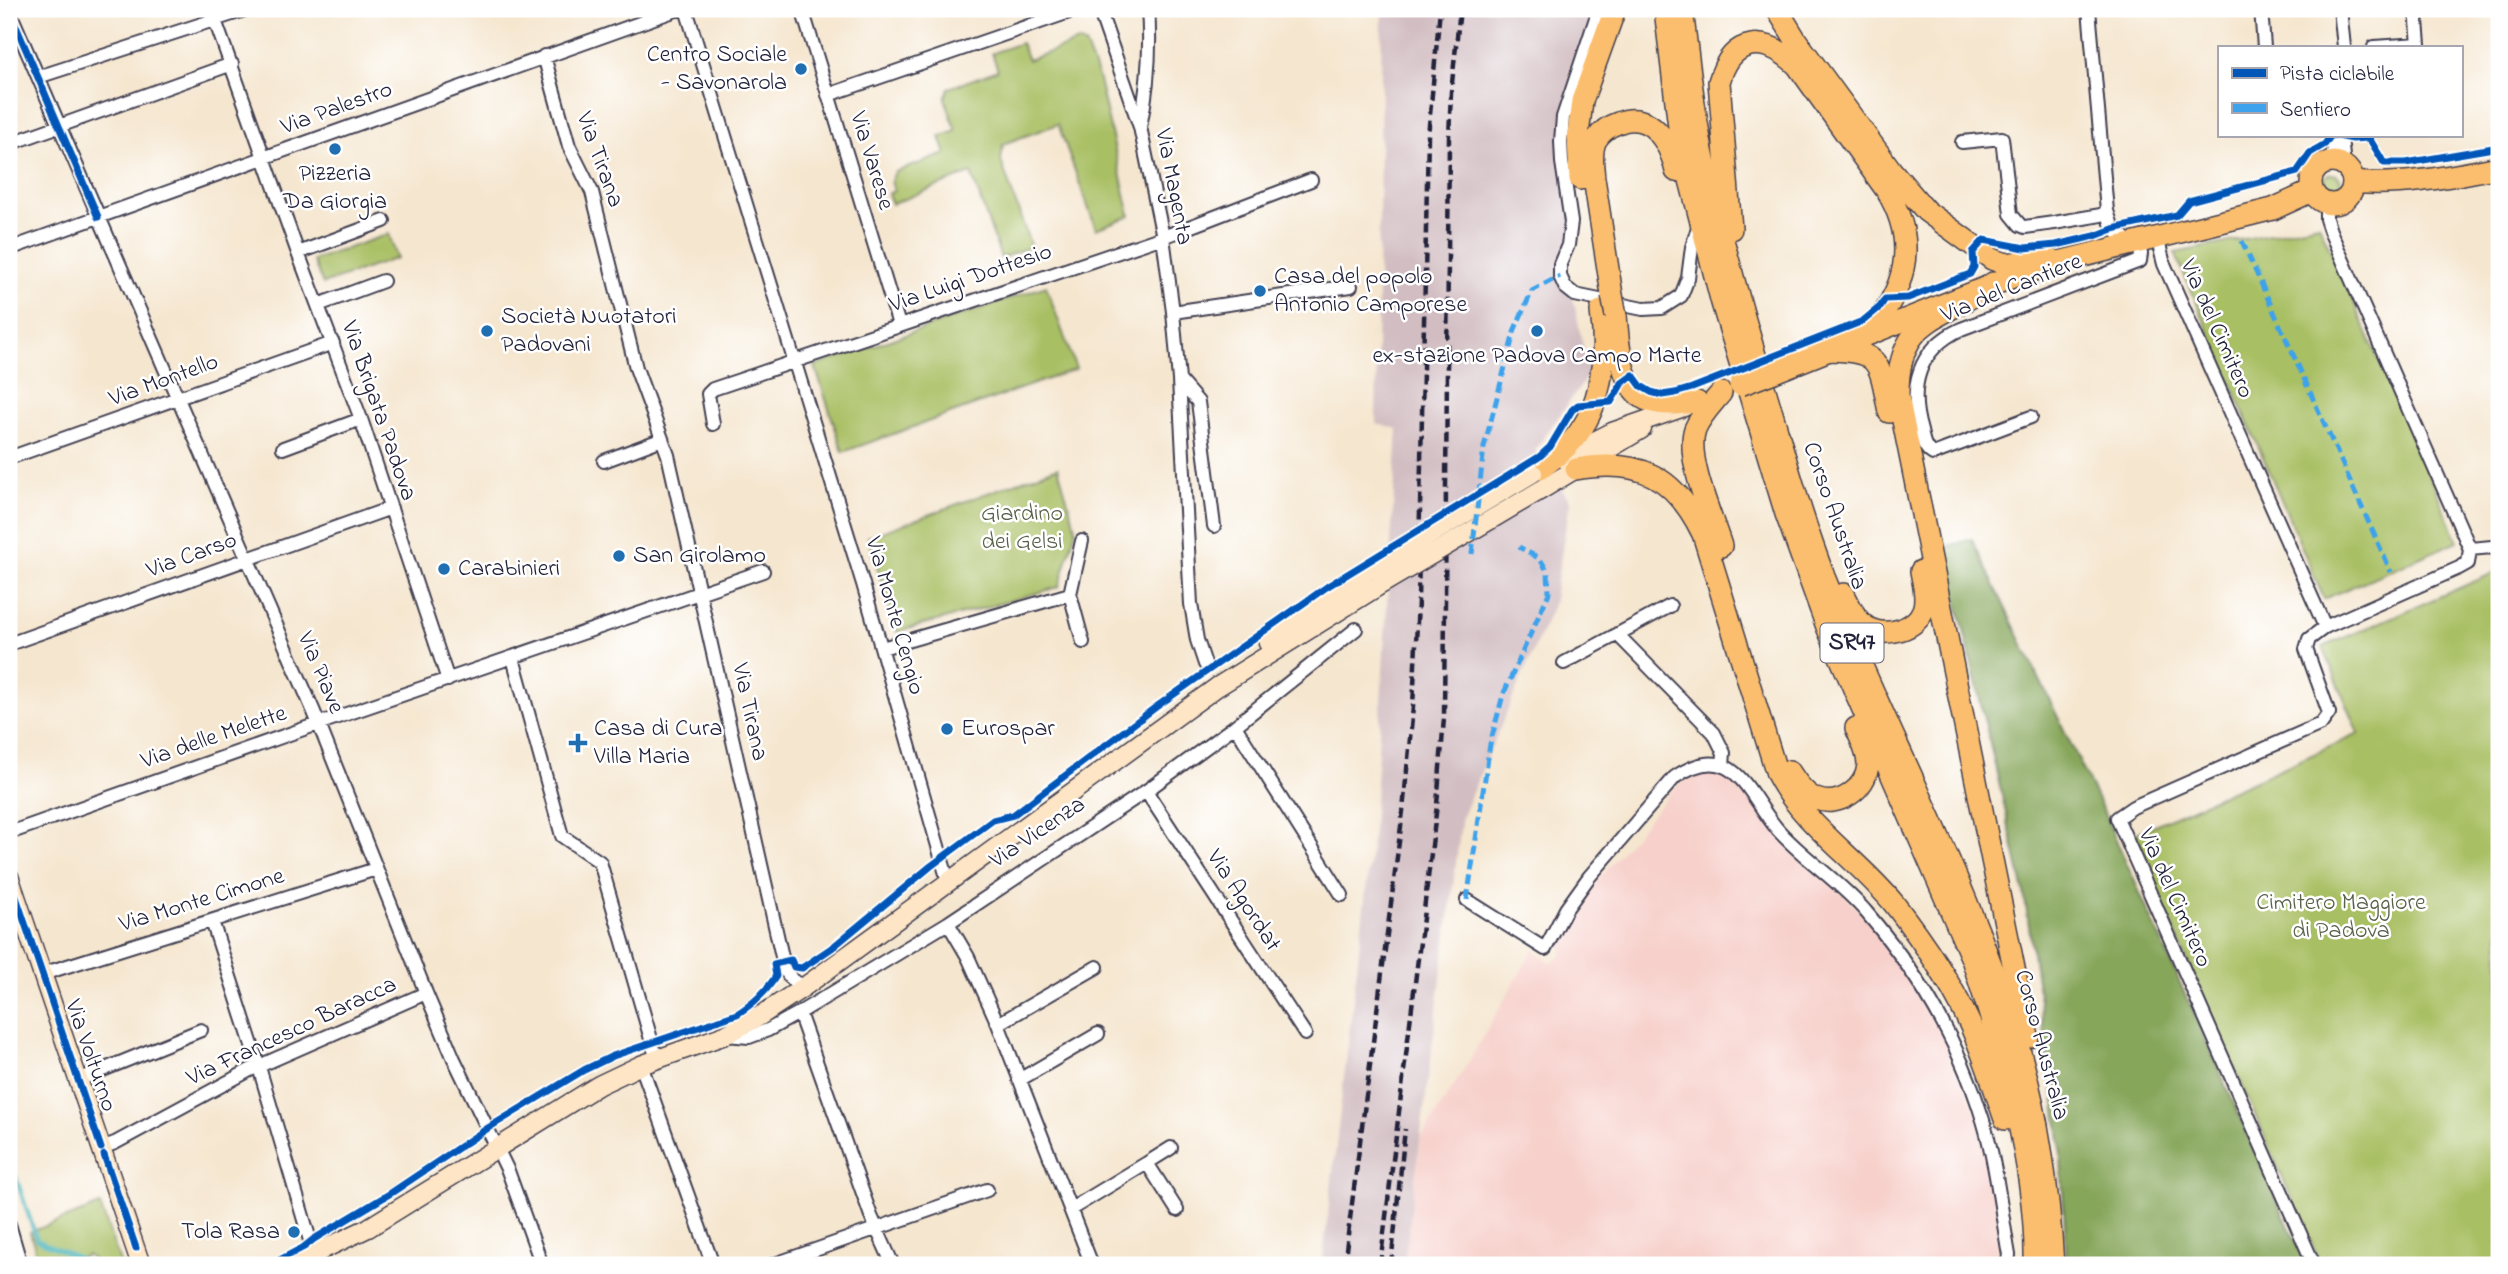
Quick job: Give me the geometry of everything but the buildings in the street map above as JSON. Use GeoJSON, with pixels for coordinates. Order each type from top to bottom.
{"type":"FeatureCollection","features":[{"type":"Feature","properties":{"kind":"main road"},"geometry":{"type":"LineString","coordinates":[[1615,9],[1582,100],[1578,119],[1580,184],[1623,371],[1637,391],[1650,402],[1697,402]]}},
{"type":"Feature","properties":{"kind":"main road","name":"Corso Australia"},"geometry":{"type":"LineString","coordinates":[[1665,9],[1679,127],[1700,220],[1786,514],[1827,627],[1972,959],[2004,1060],[2027,1175],[2053,1265]]}},
{"type":"Feature","properties":{"kind":"main road","name":"Corso Australia"},"geometry":{"type":"LineString","coordinates":[[1682,9],[1701,147],[1738,297],[1779,438],[1824,574],[1968,907],[2010,1016],[2040,1143],[2042,1224],[2035,1265]]}},
{"type":"Feature","properties":{"kind":"main road"},"geometry":{"type":"LineString","coordinates":[[1777,9],[1796,40],[1891,170],[1926,211],[1999,262],[2006,264],[2038,259],[2059,262]]}},
{"type":"Feature","properties":{"kind":"main road"},"geometry":{"type":"LineString","coordinates":[[1738,297],[1719,82],[1724,65],[1734,53],[1744,46],[1760,45],[1774,48],[1797,65],[1896,205],[1905,238],[1902,276],[1889,307],[1866,334]]}},
{"type":"Feature","properties":{"kind":"main road"},"geometry":{"type":"LineString","coordinates":[[1538,477],[1573,440],[1594,403],[1604,344],[1607,304],[1592,159],[1595,141],[1608,127],[1626,119],[1648,122],[1660,133],[1672,153],[1681,190],[1700,220]]}},
{"type":"Feature","properties":{"kind":"main road"},"geometry":{"type":"LineString","coordinates":[[2342,170],[2350,195],[2345,200],[2332,204],[2319,197],[2311,179],[2317,168],[2342,170],[2384,184],[2499,167]]}},
{"type":"Feature","properties":{"kind":"main road"},"geometry":{"type":"LineString","coordinates":[[1538,477],[1612,432],[1774,372],[1993,283],[2059,262],[2319,197]]}},
{"type":"Feature","properties":{"kind":"main road"},"geometry":{"type":"LineString","coordinates":[[1993,283],[1973,298],[1934,316],[1915,333],[1899,364],[1898,396],[2034,1065],[2051,1175],[2042,1224]]}},
{"type":"Feature","properties":{"kind":"main road"},"geometry":{"type":"LineString","coordinates":[[1779,438],[1807,496],[1854,615],[1870,629],[1889,632],[1910,625],[1923,610],[1925,592],[1880,370],[1873,359],[1863,353],[1825,350]]}},
{"type":"Feature","properties":{"kind":"main road"},"geometry":{"type":"LineString","coordinates":[[1730,389],[1700,418],[1694,432],[1693,449],[1700,479],[1789,771],[1797,783],[1814,798],[1826,802],[1837,801],[1854,792],[1866,773],[1868,762],[1805,602],[1786,514]]}},
{"type":"Feature","properties":{"kind":"main road"},"geometry":{"type":"LineString","coordinates":[[1576,469],[1675,410]]}},
{"type":"Feature","properties":{"kind":"main road"},"geometry":{"type":"LineString","coordinates":[[1538,477],[1597,466],[1619,466],[1648,473],[1669,485],[1691,510],[1703,534],[1777,774],[1785,790],[1803,812],[1895,905],[1942,971],[1968,1020],[1989,1073],[2042,1224]]}},
{"type":"Feature","properties":{"kind":"main road","name":"Via Vicenza"},"geometry":{"type":"LineString","coordinates":[[295,1265],[316,1260],[599,1085],[725,1035],[760,1016],[804,987],[1217,687],[1260,649],[1538,477]]}},
{"type":"Feature","properties":{"kind":"main road","name":"Via Volturno"},"geometry":{"type":"LineString","coordinates":[[9,876],[142,1264]]}},
{"type":"Feature","properties":{"kind":"street"},"geometry":{"type":"LineString","coordinates":[[38,77],[213,14],[248,9]]}},
{"type":"Feature","properties":{"kind":"street","name":"Via Palestro"},"geometry":{"type":"LineString","coordinates":[[9,249],[679,9]]}},
{"type":"Feature","properties":{"kind":"street","name":"Via Monte Cengio"},"geometry":{"type":"LineString","coordinates":[[686,9],[882,648],[948,881]]}},
{"type":"Feature","properties":{"kind":"street","name":"Via Varese"},"geometry":{"type":"LineString","coordinates":[[802,9],[899,325]]}},
{"type":"Feature","properties":{"kind":"street"},"geometry":{"type":"LineString","coordinates":[[828,95],[1077,9]]}},
{"type":"Feature","properties":{"kind":"street","name":"Via Magenta"},"geometry":{"type":"LineString","coordinates":[[1099,9],[1140,127],[1163,237],[1179,380],[1191,604],[1197,640],[1205,664]]}},
{"type":"Feature","properties":{"kind":"street"},"geometry":{"type":"LineString","coordinates":[[1140,127],[1146,97],[1150,37],[1148,9]]}},
{"type":"Feature","properties":{"kind":"street","name":"Corso Australia"},"geometry":{"type":"LineString","coordinates":[[1599,9],[1563,117],[1561,152],[1571,222],[1568,245],[1560,264],[1560,276],[1565,288],[1575,295],[1643,309],[1662,308],[1672,303],[1681,296],[1688,278],[1692,247],[1700,220]]}},
{"type":"Feature","properties":{"kind":"street"},"geometry":{"type":"LineString","coordinates":[[2089,9],[2107,211],[2113,229],[2143,241]]}},
{"type":"Feature","properties":{"kind":"street"},"geometry":{"type":"LineString","coordinates":[[2261,9],[2264,46]]}},
{"type":"Feature","properties":{"kind":"street"},"geometry":{"type":"LineString","coordinates":[[2340,9],[2344,46]]}},
{"type":"Feature","properties":{"kind":"street"},"geometry":{"type":"LineString","coordinates":[[2389,46],[2418,44],[2416,9]]}},
{"type":"Feature","properties":{"kind":"street","name":"Via Piave"},"geometry":{"type":"LineString","coordinates":[[9,10],[248,557],[426,993],[454,1059],[508,1171],[542,1265]]}},
{"type":"Feature","properties":{"kind":"street","name":"Via Brigata Padova"},"geometry":{"type":"LineString","coordinates":[[213,14],[360,419],[448,680]]}},
{"type":"Feature","properties":{"kind":"street","name":"Via Tirana"},"geometry":{"type":"LineString","coordinates":[[544,56],[569,146],[592,192],[626,334],[660,440],[668,455],[787,976],[804,987]]}},
{"type":"Feature","properties":{"kind":"street"},"geometry":{"type":"LineString","coordinates":[[9,144],[232,64]]}},
{"type":"Feature","properties":{"kind":"street"},"geometry":{"type":"LineString","coordinates":[[2342,136],[2342,170]]}},
{"type":"Feature","properties":{"kind":"street"},"geometry":{"type":"LineString","coordinates":[[1962,142],[2003,138],[2011,214],[2020,225],[2025,227],[2054,223],[2101,215],[2107,211]]}},
{"type":"Feature","properties":{"kind":"street","name":"Via Luigi Dottesio"},"geometry":{"type":"LineString","coordinates":[[794,363],[1163,237],[1311,180]]}},
{"type":"Feature","properties":{"kind":"street"},"geometry":{"type":"LineString","coordinates":[[2319,197],[2330,232],[2470,549],[2468,563],[2459,568],[2325,627]]}},
{"type":"Feature","properties":{"kind":"street"},"geometry":{"type":"LineString","coordinates":[[298,253],[384,221]]}},
{"type":"Feature","properties":{"kind":"street","name":"Via del Cantiere"},"geometry":{"type":"LineString","coordinates":[[2031,417],[1933,454],[1927,451],[1914,398],[1924,361],[1938,342],[1961,329],[2140,261],[2143,241]]}},
{"type":"Feature","properties":{"kind":"street","name":"Via del Cimitero"},"geometry":{"type":"LineString","coordinates":[[2143,241],[2164,264],[2325,627],[2309,639],[2306,649],[2329,713],[2321,724],[2133,807],[2117,818],[2314,1265]]}},
{"type":"Feature","properties":{"kind":"street"},"geometry":{"type":"LineString","coordinates":[[318,305],[383,281]]}},
{"type":"Feature","properties":{"kind":"street"},"geometry":{"type":"LineString","coordinates":[[1173,312],[1351,286]]}},
{"type":"Feature","properties":{"kind":"street","name":"Via Montello"},"geometry":{"type":"LineString","coordinates":[[9,457],[333,343]]}},
{"type":"Feature","properties":{"kind":"street"},"geometry":{"type":"LineString","coordinates":[[713,424],[708,403],[710,391],[794,363]]}},
{"type":"Feature","properties":{"kind":"street"},"geometry":{"type":"LineString","coordinates":[[1179,380],[1198,402],[1214,526]]}},
{"type":"Feature","properties":{"kind":"street"},"geometry":{"type":"LineString","coordinates":[[283,448],[360,419]]}},
{"type":"Feature","properties":{"kind":"street"},"geometry":{"type":"LineString","coordinates":[[604,461],[660,440]]}},
{"type":"Feature","properties":{"kind":"street","name":"Via Carso"},"geometry":{"type":"LineString","coordinates":[[9,644],[391,508]]}},
{"type":"Feature","properties":{"kind":"street"},"geometry":{"type":"LineString","coordinates":[[1082,541],[1070,594],[1083,642]]}},
{"type":"Feature","properties":{"kind":"street"},"geometry":{"type":"LineString","coordinates":[[2470,549],[2492,547],[2499,552]]}},
{"type":"Feature","properties":{"kind":"street","name":"Via delle Melette"},"geometry":{"type":"LineString","coordinates":[[9,833],[763,571]]}},
{"type":"Feature","properties":{"kind":"street"},"geometry":{"type":"LineString","coordinates":[[882,648],[1070,594]]}},
{"type":"Feature","properties":{"kind":"street"},"geometry":{"type":"LineString","coordinates":[[1564,663],[1670,606]]}},
{"type":"Feature","properties":{"kind":"street","name":"Via Vicenza"},"geometry":{"type":"LineString","coordinates":[[725,1035],[749,1037],[768,1030],[948,923],[1146,791],[1235,726],[1356,629]]}},
{"type":"Feature","properties":{"kind":"street"},"geometry":{"type":"LineString","coordinates":[[1617,634],[1714,733],[1724,753],[1723,765]]}},
{"type":"Feature","properties":{"kind":"street"},"geometry":{"type":"LineString","coordinates":[[513,658],[562,836],[600,862],[649,1063],[713,1265]]}},
{"type":"Feature","properties":{"kind":"street"},"geometry":{"type":"LineString","coordinates":[[1235,726],[1342,895]]}},
{"type":"Feature","properties":{"kind":"street"},"geometry":{"type":"LineString","coordinates":[[1467,900],[1545,949],[1566,909],[1589,877],[1675,777],[1691,766],[1723,765],[1737,773],[1779,831],[1867,912],[1909,966],[1936,1012],[1960,1060],[1983,1119],[1994,1165],[2008,1260]]}},
{"type":"Feature","properties":{"kind":"street","name":"Via Agordat"},"geometry":{"type":"LineString","coordinates":[[1146,791],[1305,1034]]}},
{"type":"Feature","properties":{"kind":"street","name":"Via Monte Cimone"},"geometry":{"type":"LineString","coordinates":[[41,974],[376,869]]}},
{"type":"Feature","properties":{"kind":"street"},"geometry":{"type":"LineString","coordinates":[[212,921],[259,1067],[316,1260]]}},
{"type":"Feature","properties":{"kind":"street"},"geometry":{"type":"LineString","coordinates":[[948,923],[968,957],[998,1024],[1092,1265]]}},
{"type":"Feature","properties":{"kind":"street"},"geometry":{"type":"LineString","coordinates":[[998,1024],[1097,967]]}},
{"type":"Feature","properties":{"kind":"street","name":"Via Francesco Baracca"},"geometry":{"type":"LineString","coordinates":[[101,1148],[259,1067],[426,993]]}},
{"type":"Feature","properties":{"kind":"street"},"geometry":{"type":"LineString","coordinates":[[799,1013],[871,1216],[893,1265]]}},
{"type":"Feature","properties":{"kind":"street"},"geometry":{"type":"LineString","coordinates":[[78,1080],[201,1030]]}},
{"type":"Feature","properties":{"kind":"street"},"geometry":{"type":"LineString","coordinates":[[1019,1080],[1098,1034]]}},
{"type":"Feature","properties":{"kind":"street"},"geometry":{"type":"LineString","coordinates":[[1072,1209],[1171,1148]]}},
{"type":"Feature","properties":{"kind":"street"},"geometry":{"type":"LineString","coordinates":[[1147,1163],[1177,1210]]}},
{"type":"Feature","properties":{"kind":"street"},"geometry":{"type":"LineString","coordinates":[[772,1265],[987,1190]]}},
{"type":"Feature","properties":{"kind":"street"},"geometry":{"type":"LineString","coordinates":[[9,1224],[21,1265]]}},
{"type":"Feature","properties":{"kind":"shaded area"},"geometry":{"type":"Polygon","coordinates":[[[1382,9],[1603,9],[1569,109],[1566,149],[1579,235],[1567,269],[1589,374],[1535,450],[1570,501],[1553,605],[1462,816],[1404,1265],[1322,1265],[1373,831],[1398,429],[1376,424],[1382,9]]]}},
{"type":"Feature","properties":{"kind":"shaded area"},"geometry":{"type":"Polygon","coordinates":[[[1697,773],[1726,774],[1740,783],[1885,939],[1929,1001],[1980,1122],[2001,1235],[1995,1265],[1404,1265],[1421,1138],[1533,950],[1552,963],[1562,955],[1561,935],[1588,892],[1675,787],[1697,773]]]}},
{"type":"Feature","properties":{"kind":"green space"},"geometry":{"type":"Polygon","coordinates":[[[1078,42],[1086,46],[1099,80],[1130,216],[1096,229],[1058,124],[1003,144],[1001,161],[1031,247],[1001,258],[971,173],[892,204],[888,194],[894,191],[891,181],[895,172],[946,154],[940,137],[956,131],[945,98],[949,88],[998,70],[992,53],[1021,43],[1028,60],[1078,42]]]}},
{"type":"Feature","properties":{"kind":"green space"},"geometry":{"type":"Polygon","coordinates":[[[2332,174],[2338,177],[2341,183],[2338,189],[2332,192],[2326,189],[2323,183],[2326,177],[2332,174]]]}},
{"type":"Feature","properties":{"kind":"green space"},"geometry":{"type":"Polygon","coordinates":[[[2319,224],[2458,541],[2324,599],[2175,253],[2319,224]]]}},
{"type":"Feature","properties":{"kind":"green space"},"geometry":{"type":"Polygon","coordinates":[[[389,234],[397,258],[323,284],[313,260],[389,234]]]}},
{"type":"Feature","properties":{"kind":"green space"},"geometry":{"type":"Polygon","coordinates":[[[1046,286],[1076,369],[843,452],[815,366],[1046,286]]]}},
{"type":"Feature","properties":{"kind":"green space","name":"Giardino dei Gelsi"},"geometry":{"type":"Polygon","coordinates":[[[1058,467],[1076,530],[1059,587],[897,632],[868,537],[1058,467]]]}},
{"type":"Feature","properties":{"kind":"green space"},"geometry":{"type":"Polygon","coordinates":[[[1972,539],[2106,817],[2306,1265],[2067,1265],[2060,1139],[2024,892],[1945,547],[1972,539]]]}},
{"type":"Feature","properties":{"kind":"green space","name":"Cimitero Maggiore di Padova"},"geometry":{"type":"Polygon","coordinates":[[[2496,572],[2499,580],[2499,1265],[2321,1265],[2132,835],[2359,734],[2323,647],[2496,572]]]}},
{"type":"Feature","properties":{"kind":"green space"},"geometry":{"type":"Polygon","coordinates":[[[100,1205],[121,1265],[97,1265],[87,1255],[63,1265],[40,1265],[30,1232],[100,1205]]]}},
{"type":"Feature","properties":{"kind":"waterway"},"geometry":{"type":"LineString","coordinates":[[9,1157],[37,1240],[81,1259],[87,1265]]}},
{"type":"Feature","properties":{"kind":"railway"},"geometry":{"type":"LineString","coordinates":[[1344,1265],[1403,811],[1413,707],[1418,601],[1428,136],[1440,9]]}},
{"type":"Feature","properties":{"kind":"railway"},"geometry":{"type":"LineString","coordinates":[[1380,1265],[1437,805],[1444,718],[1449,137],[1460,9]]}},
{"type":"Feature","properties":{"kind":"railway"},"geometry":{"type":"LineString","coordinates":[[1391,1265],[1405,1129]]}},
{"type":"Feature","properties":{"kind":"marked path"},"geometry":{"type":"LineString","coordinates":[[2242,241],[2391,572]]}},
{"type":"Feature","properties":{"kind":"marked path"},"geometry":{"type":"LineString","coordinates":[[1472,554],[1484,447],[1515,329],[1532,291],[1560,276]]}},
{"type":"Feature","properties":{"kind":"marked path"},"geometry":{"type":"LineString","coordinates":[[1467,900],[1490,744],[1503,695],[1549,593],[1548,572],[1540,559],[1519,547]]}},
{"type":"Feature","properties":{"kind":"cycle path"},"geometry":{"type":"LineString","coordinates":[[9,10],[98,217]]}},
{"type":"Feature","properties":{"kind":"cycle path"},"geometry":{"type":"LineString","coordinates":[[270,1265],[391,1193],[488,1128],[584,1070],[613,1056],[737,1014],[759,997],[772,982],[776,976],[774,964],[791,960],[794,967],[802,968],[833,947],[931,866],[993,820],[1013,815],[1156,707],[1328,586],[1539,457],[1550,447],[1572,410],[1578,405],[1611,402],[1622,383],[1633,375],[1641,386],[1662,395],[1692,388],[1863,321],[1880,307],[1885,299],[1908,298],[1970,274],[1974,267],[1973,252],[1984,240],[2025,248],[2056,245],[2177,215],[2189,201],[2297,172],[2310,153],[2325,144],[2330,136]]}},
{"type":"Feature","properties":{"kind":"cycle path"},"geometry":{"type":"LineString","coordinates":[[2338,136],[2369,138],[2384,163],[2406,163],[2499,147]]}},
{"type":"Feature","properties":{"kind":"cycle path"},"geometry":{"type":"LineString","coordinates":[[9,876],[101,1148]]}},
{"type":"Feature","properties":{"kind":"cycle path"},"geometry":{"type":"LineString","coordinates":[[104,1155],[136,1248]]}},
{"type":"Feature","properties":{"kind":"place","name":"Centro Sociale - Savonarola"},"geometry":{"type":"Point","coordinates":[801,69]}},
{"type":"Feature","properties":{"kind":"place","name":"Pizzeria Da Giorgia"},"geometry":{"type":"Point","coordinates":[335,149]}},
{"type":"Feature","properties":{"kind":"place","name":"Casa del popolo Antonio Camporese"},"geometry":{"type":"Point","coordinates":[1260,291]}},
{"type":"Feature","properties":{"kind":"place","name":"Società Nuotatori Padovani"},"geometry":{"type":"Point","coordinates":[487,331]}},
{"type":"Feature","properties":{"kind":"place","name":"ex-stazione Padova Campo Marte"},"geometry":{"type":"Point","coordinates":[1537,331]}},
{"type":"Feature","properties":{"kind":"place","name":"San Girolamo"},"geometry":{"type":"Point","coordinates":[619,556]}},
{"type":"Feature","properties":{"kind":"place","name":"Carabinieri"},"geometry":{"type":"Point","coordinates":[444,569]}},
{"type":"Feature","properties":{"kind":"place","name":"Eurospar"},"geometry":{"type":"Point","coordinates":[947,729]}},
{"type":"Feature","properties":{"kind":"place","name":"Casa di Cura Villa Maria"},"geometry":{"type":"Point","coordinates":[578,743]}},
{"type":"Feature","properties":{"kind":"place","name":"Tola Rasa"},"geometry":{"type":"Point","coordinates":[294,1232]}}]}
